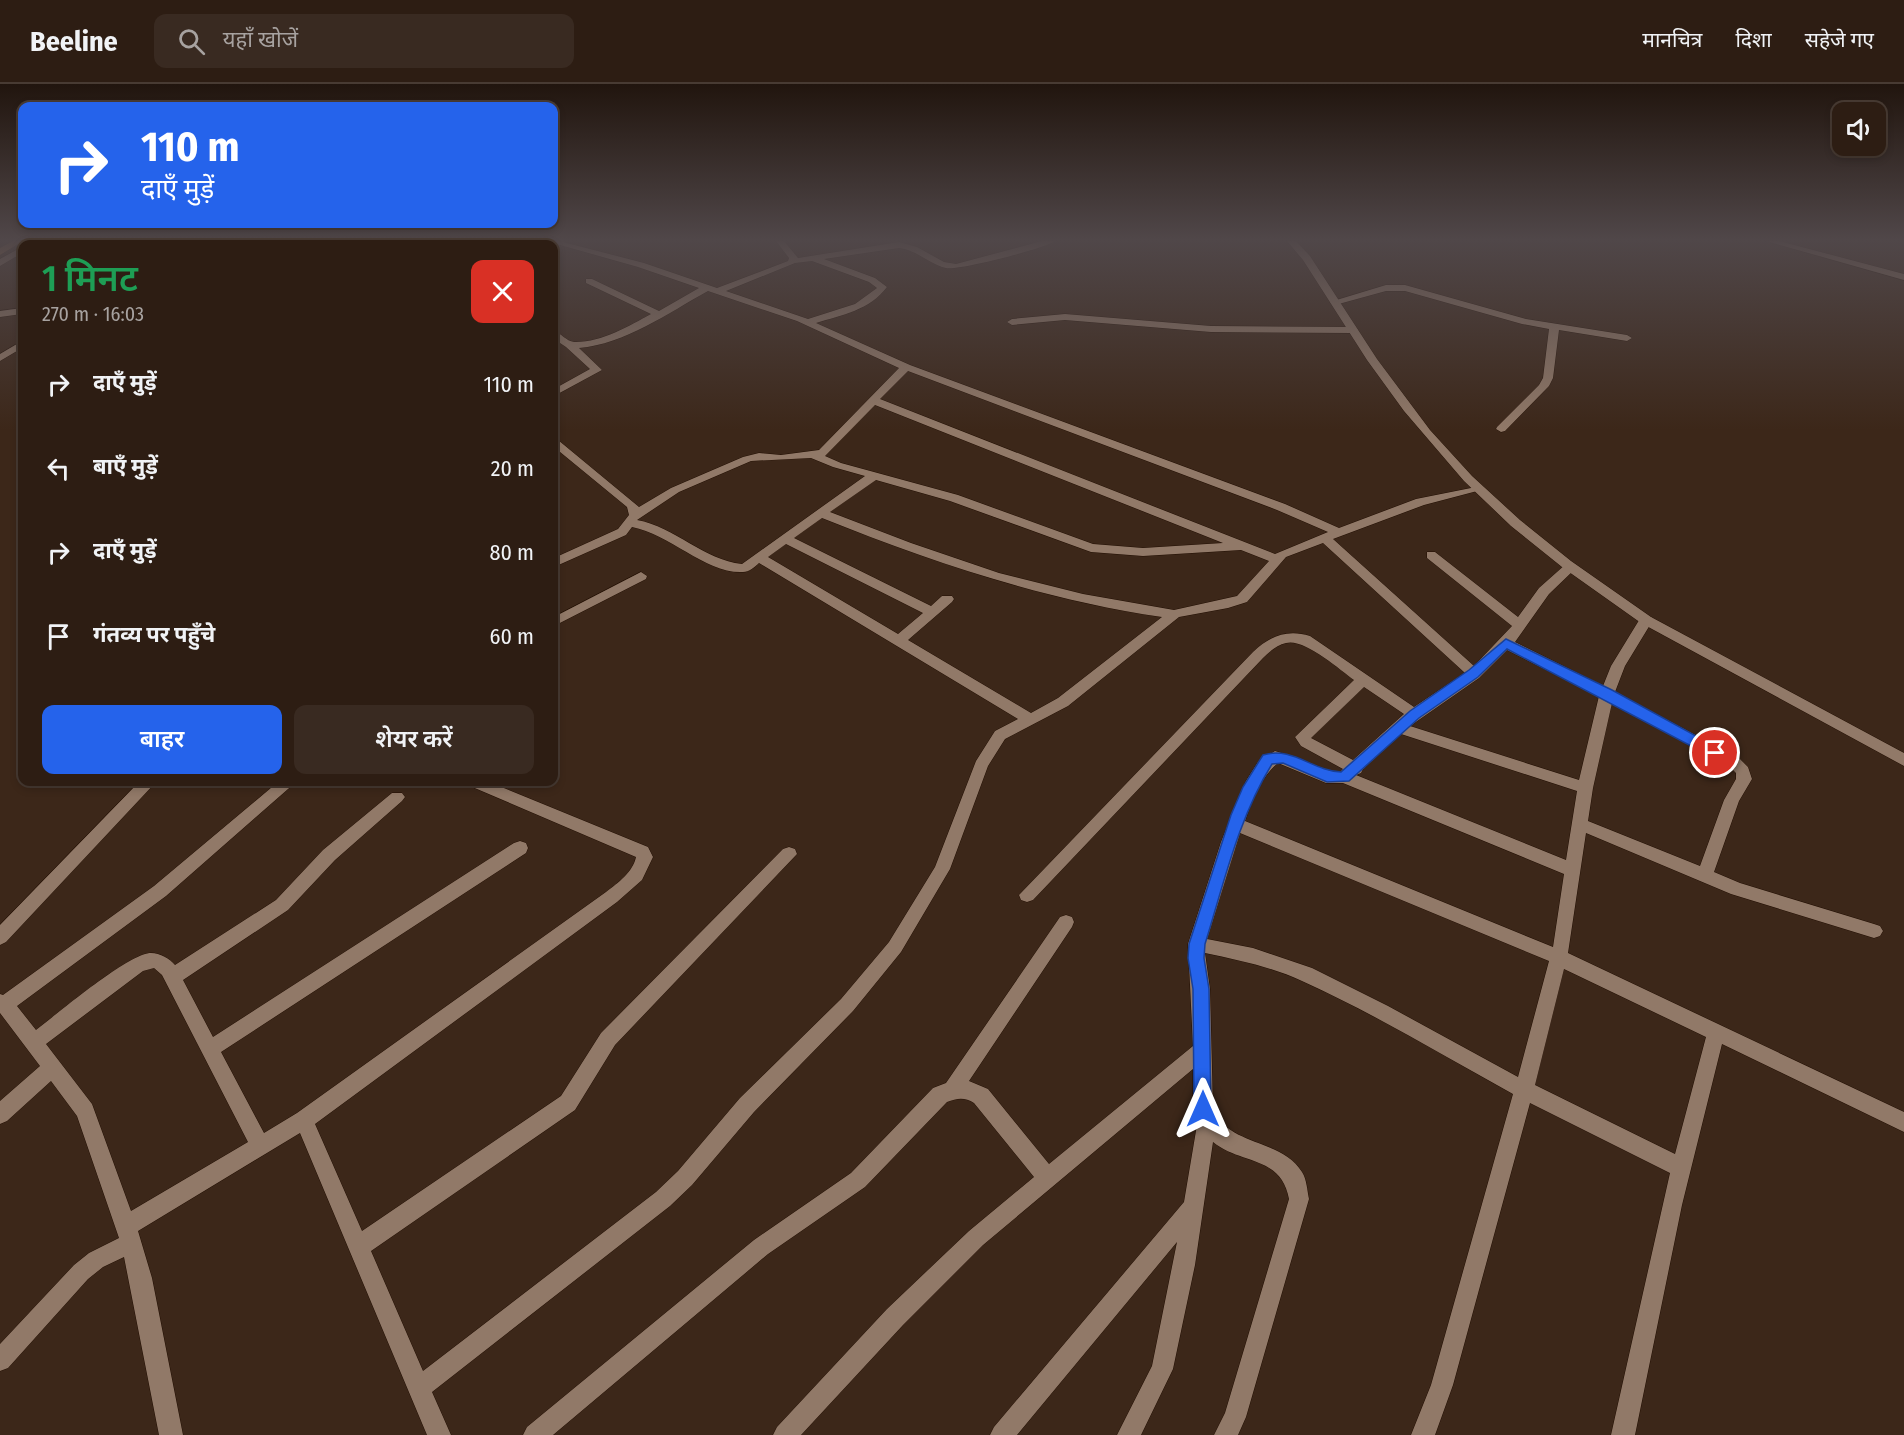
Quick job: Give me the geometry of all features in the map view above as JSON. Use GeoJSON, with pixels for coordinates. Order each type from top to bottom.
{"type":"FeatureCollection","features":[{"type":"Feature","properties":{"kind":"street"},"geometry":{"type":"LineString","coordinates":[[637,304],[658,314]]}},
{"type":"Feature","properties":{"kind":"street"},"geometry":{"type":"LineString","coordinates":[[570,345],[627,331],[676,304]]}},
{"type":"Feature","properties":{"kind":"street"},"geometry":{"type":"LineString","coordinates":[[759,304],[808,322],[906,367],[1281,507],[1332,536],[1474,674]]}},
{"type":"Feature","properties":{"kind":"street"},"geometry":{"type":"LineString","coordinates":[[808,322],[860,304]]}},
{"type":"Feature","properties":{"kind":"street"},"geometry":{"type":"LineString","coordinates":[[1336,304],[1416,421],[1477,488],[1570,567],[1646,620],[1904,760]]}},
{"type":"Feature","properties":{"kind":"street"},"geometry":{"type":"LineString","coordinates":[[1465,304],[1554,328],[1627,338]]}},
{"type":"Feature","properties":{"kind":"street"},"geometry":{"type":"LineString","coordinates":[[0,314],[18,312]]}},
{"type":"Feature","properties":{"kind":"street"},"geometry":{"type":"LineString","coordinates":[[1012,322],[1065,317],[1211,329],[1353,330]]}},
{"type":"Feature","properties":{"kind":"street"},"geometry":{"type":"LineString","coordinates":[[1501,429],[1544,386],[1548,378],[1554,328]]}},
{"type":"Feature","properties":{"kind":"street"},"geometry":{"type":"LineString","coordinates":[[558,337],[597,370],[558,391]]}},
{"type":"Feature","properties":{"kind":"street"},"geometry":{"type":"LineString","coordinates":[[0,358],[18,347]]}},
{"type":"Feature","properties":{"kind":"street"},"geometry":{"type":"LineString","coordinates":[[558,561],[607,540],[675,490],[747,459],[822,453],[906,367]]}},
{"type":"Feature","properties":{"kind":"street"},"geometry":{"type":"LineString","coordinates":[[873,400],[1275,559]]}},
{"type":"Feature","properties":{"kind":"street"},"geometry":{"type":"LineString","coordinates":[[558,445],[633,506],[633,519]]}},
{"type":"Feature","properties":{"kind":"street"},"geometry":{"type":"LineString","coordinates":[[812,454],[826,461],[873,476],[954,498],[1092,548],[1143,552],[1241,546]]}},
{"type":"Feature","properties":{"kind":"street"},"geometry":{"type":"LineString","coordinates":[[633,519],[655,527],[728,566],[744,568],[873,476]]}},
{"type":"Feature","properties":{"kind":"street"},"geometry":{"type":"LineString","coordinates":[[418,1389],[663,1199],[686,1178],[747,1105],[847,1005],[895,947],[942,869],[990,747],[1000,735],[1063,702],[1174,614],[1228,604],[1242,599],[1275,559],[1420,502],[1477,488]]}},
{"type":"Feature","properties":{"kind":"street"},"geometry":{"type":"LineString","coordinates":[[821,513],[929,556],[1096,602],[1174,614]]}},
{"type":"Feature","properties":{"kind":"street"},"geometry":{"type":"LineString","coordinates":[[786,539],[933,612]]}},
{"type":"Feature","properties":{"kind":"street"},"geometry":{"type":"LineString","coordinates":[[1431,555],[1519,625]]}},
{"type":"Feature","properties":{"kind":"street"},"geometry":{"type":"LineString","coordinates":[[760,558],[1030,719]]}},
{"type":"Feature","properties":{"kind":"street"},"geometry":{"type":"LineString","coordinates":[[1129,1435],[1162,1368],[1194,1207],[1206,1123],[1203,1109],[1203,1049],[1197,944],[1248,791],[1268,759],[1284,758],[1327,777],[1350,773],[1414,714],[1474,674],[1506,643],[1544,591],[1570,567]]}},
{"type":"Feature","properties":{"kind":"street"},"geometry":{"type":"LineString","coordinates":[[558,620],[641,576]]}},
{"type":"Feature","properties":{"kind":"street"},"geometry":{"type":"LineString","coordinates":[[899,641],[947,599]]}},
{"type":"Feature","properties":{"kind":"street"},"geometry":{"type":"LineString","coordinates":[[1423,1435],[1442,1385],[1524,1090],[1558,957],[1585,789],[1607,694],[1618,666],[1646,620]]}},
{"type":"Feature","properties":{"kind":"street"},"geometry":{"type":"LineString","coordinates":[[1027,895],[1258,655],[1285,636],[1305,639],[1414,714]]}},
{"type":"Feature","properties":{"kind":"street"},"geometry":{"type":"LineString","coordinates":[[1506,643],[1735,763],[1743,771],[1744,779],[1732,800],[1704,877]]}},
{"type":"Feature","properties":{"kind":"street"},"geometry":{"type":"LineString","coordinates":[[1364,679],[1302,737],[1306,742],[1350,773],[1573,870]]}},
{"type":"Feature","properties":{"kind":"street"},"geometry":{"type":"LineString","coordinates":[[1400,728],[1585,789]]}},
{"type":"Feature","properties":{"kind":"street"},"geometry":{"type":"LineString","coordinates":[[0,937],[144,786]]}},
{"type":"Feature","properties":{"kind":"street"},"geometry":{"type":"LineString","coordinates":[[171,1435],[141,1278],[129,1235],[84,1111],[34,1042],[2,1003],[160,891],[283,786]]}},
{"type":"Feature","properties":{"kind":"street"},"geometry":{"type":"LineString","coordinates":[[0,1360],[81,1272],[96,1260],[260,1146],[304,1120],[586,916],[622,887],[643,864],[645,857],[642,852],[485,786]]}},
{"type":"Feature","properties":{"kind":"street"},"geometry":{"type":"LineString","coordinates":[[172,977],[282,905],[329,855],[397,797]]}},
{"type":"Feature","properties":{"kind":"street"},"geometry":{"type":"LineString","coordinates":[[1236,824],[1558,957],[1904,1122]]}},
{"type":"Feature","properties":{"kind":"street"},"geometry":{"type":"LineString","coordinates":[[1580,824],[1704,877],[1769,901],[1874,931]]}},
{"type":"Feature","properties":{"kind":"street"},"geometry":{"type":"LineString","coordinates":[[210,1049],[520,848]]}},
{"type":"Feature","properties":{"kind":"street"},"geometry":{"type":"LineString","coordinates":[[359,1246],[568,1103],[608,1039],[789,854]]}},
{"type":"Feature","properties":{"kind":"street"},"geometry":{"type":"LineString","coordinates":[[953,1089],[1065,922]]}},
{"type":"Feature","properties":{"kind":"street"},"geometry":{"type":"LineString","coordinates":[[1197,944],[1263,959],[1306,974],[1383,1012],[1524,1090],[1681,1168]]}},
{"type":"Feature","properties":{"kind":"street"},"geometry":{"type":"LineString","coordinates":[[34,1042],[143,962],[159,961],[172,977],[260,1146]]}},
{"type":"Feature","properties":{"kind":"street"},"geometry":{"type":"LineString","coordinates":[[1623,1435],[1681,1168],[1716,1032]]}},
{"type":"Feature","properties":{"kind":"street"},"geometry":{"type":"LineString","coordinates":[[785,1435],[903,1309],[976,1238],[1203,1049]]}},
{"type":"Feature","properties":{"kind":"street"},"geometry":{"type":"LineString","coordinates":[[0,1114],[52,1068]]}},
{"type":"Feature","properties":{"kind":"street"},"geometry":{"type":"LineString","coordinates":[[535,1435],[761,1247],[858,1179],[940,1095],[953,1089],[970,1089],[981,1096],[1047,1178]]}},
{"type":"Feature","properties":{"kind":"street"},"geometry":{"type":"LineString","coordinates":[[304,1120],[418,1389],[440,1435]]}},
{"type":"Feature","properties":{"kind":"street"},"geometry":{"type":"LineString","coordinates":[[1206,1123],[1218,1136],[1273,1159],[1290,1170],[1299,1183],[1296,1210],[1235,1417],[1226,1435]]}},
{"type":"Feature","properties":{"kind":"street"},"geometry":{"type":"LineString","coordinates":[[1002,1435],[1194,1207]]}},
{"type":"Feature","properties":{"kind":"route"},"geometry":{"type":"LineString","coordinates":[[1203,1109],[1201,989],[1196,958],[1197,944],[1248,791],[1268,759],[1284,758],[1327,777],[1337,779],[1344,777],[1356,769],[1414,714],[1474,674],[1506,643],[1607,694],[1715,753]]}}]}
